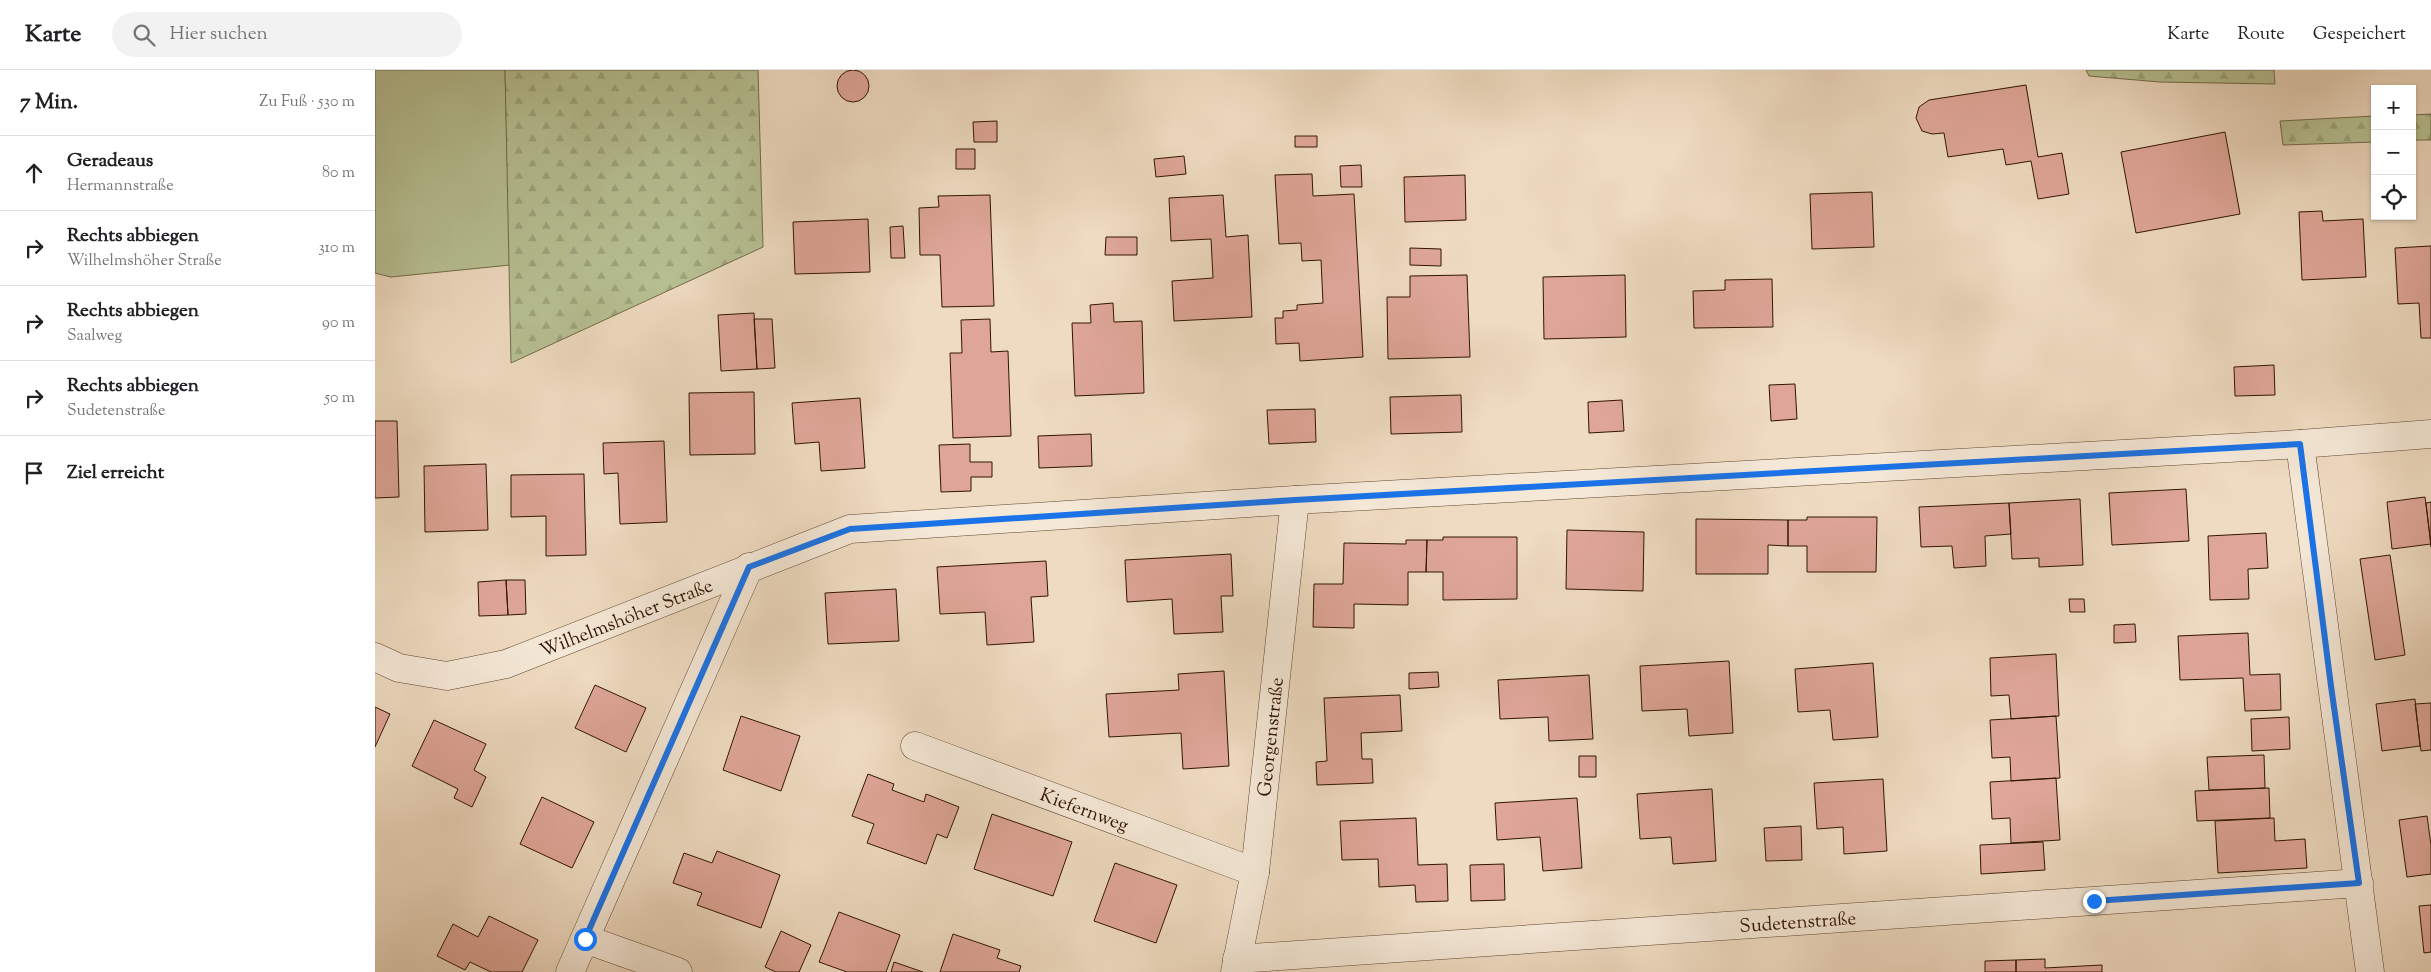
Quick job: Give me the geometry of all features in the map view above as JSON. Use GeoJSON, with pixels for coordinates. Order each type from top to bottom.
{"type":"FeatureCollection","features":[{"type":"Feature","properties":{"kind":"street","name":"Wilhelmshöher Straße"},"geometry":{"type":"LineString","coordinates":[[375,657],[399,668],[447,676],[506,664],[749,567],[850,529],[1295,500],[2300,444],[2431,434]]}},
{"type":"Feature","properties":{"kind":"street"},"geometry":{"type":"LineString","coordinates":[[2300,444],[2370,972]]}},
{"type":"Feature","properties":{"kind":"street","name":"Georgenstraße"},"geometry":{"type":"LineString","coordinates":[[1236,966],[1255,872],[1295,500]]}},
{"type":"Feature","properties":{"kind":"street"},"geometry":{"type":"LineString","coordinates":[[569,972],[749,567]]}},
{"type":"Feature","properties":{"kind":"street","name":"Kiefernweg"},"geometry":{"type":"LineString","coordinates":[[915,746],[1255,872]]}},
{"type":"Feature","properties":{"kind":"street","name":"Sudetenstraße"},"geometry":{"type":"LineString","coordinates":[[1236,966],[2359,883]]}},
{"type":"Feature","properties":{"kind":"street"},"geometry":{"type":"LineString","coordinates":[[585,939],[678,972]]}},
{"type":"Feature","properties":{"kind":"green space"},"geometry":{"type":"Polygon","coordinates":[[[375,70],[505,70],[510,265],[391,277],[375,273],[375,70]]]}},
{"type":"Feature","properties":{"kind":"green space"},"geometry":{"type":"Polygon","coordinates":[[[505,70],[758,70],[763,247],[511,363],[505,70]]]}},
{"type":"Feature","properties":{"kind":"green space"},"geometry":{"type":"Polygon","coordinates":[[[2086,70],[2274,70],[2275,84],[2160,82],[2089,76],[2086,70]]]}},
{"type":"Feature","properties":{"kind":"green space"},"geometry":{"type":"Polygon","coordinates":[[[2431,114],[2431,140],[2416,140],[2416,115],[2431,114]]]}},
{"type":"Feature","properties":{"kind":"green space"},"geometry":{"type":"Polygon","coordinates":[[[2371,116],[2371,142],[2283,145],[2280,121],[2371,116]]]}},
{"type":"Feature","properties":{"kind":"building"},"geometry":{"type":"Polygon","coordinates":[[[853,70],[859,71],[864,75],[868,80],[868,92],[864,97],[859,101],[853,102],[847,101],[842,97],[838,92],[837,86],[838,80],[842,75],[847,71],[853,70]]]}},
{"type":"Feature","properties":{"kind":"building"},"geometry":{"type":"Polygon","coordinates":[[[2026,85],[2038,157],[2062,153],[2069,194],[2038,199],[2031,161],[2006,165],[2003,149],[1948,157],[1944,133],[1932,134],[1922,131],[1916,118],[1919,107],[1929,100],[2026,85]]]}},
{"type":"Feature","properties":{"kind":"building"},"geometry":{"type":"Polygon","coordinates":[[[997,121],[997,142],[974,142],[973,122],[997,121]]]}},
{"type":"Feature","properties":{"kind":"building"},"geometry":{"type":"Polygon","coordinates":[[[2225,132],[2240,214],[2136,233],[2121,152],[2225,132]]]}},
{"type":"Feature","properties":{"kind":"building"},"geometry":{"type":"Polygon","coordinates":[[[1295,136],[1317,136],[1317,147],[1295,147],[1295,136]]]}},
{"type":"Feature","properties":{"kind":"building"},"geometry":{"type":"Polygon","coordinates":[[[956,149],[975,149],[975,169],[956,169],[956,149]]]}},
{"type":"Feature","properties":{"kind":"building"},"geometry":{"type":"Polygon","coordinates":[[[1184,156],[1186,174],[1156,177],[1154,159],[1184,156]]]}},
{"type":"Feature","properties":{"kind":"building"},"geometry":{"type":"Polygon","coordinates":[[[1361,165],[1362,187],[1341,187],[1340,166],[1361,165]]]}},
{"type":"Feature","properties":{"kind":"building"},"geometry":{"type":"Polygon","coordinates":[[[1312,174],[1313,196],[1354,194],[1363,357],[1300,361],[1299,343],[1276,344],[1275,318],[1283,318],[1283,311],[1297,310],[1297,305],[1323,303],[1321,260],[1302,261],[1301,243],[1279,244],[1275,175],[1312,174]]]}},
{"type":"Feature","properties":{"kind":"building"},"geometry":{"type":"Polygon","coordinates":[[[1465,175],[1466,220],[1405,222],[1404,177],[1465,175]]]}},
{"type":"Feature","properties":{"kind":"building"},"geometry":{"type":"Polygon","coordinates":[[[1872,192],[1874,247],[1812,249],[1810,194],[1872,192]]]}},
{"type":"Feature","properties":{"kind":"building"},"geometry":{"type":"Polygon","coordinates":[[[990,195],[994,306],[942,307],[940,255],[920,255],[919,208],[939,207],[938,196],[990,195]]]}},
{"type":"Feature","properties":{"kind":"building"},"geometry":{"type":"Polygon","coordinates":[[[1223,195],[1226,237],[1248,235],[1252,317],[1174,321],[1172,281],[1213,278],[1211,239],[1171,241],[1169,198],[1223,195]]]}},
{"type":"Feature","properties":{"kind":"building"},"geometry":{"type":"Polygon","coordinates":[[[2322,211],[2323,221],[2363,219],[2366,277],[2302,280],[2299,212],[2322,211]]]}},
{"type":"Feature","properties":{"kind":"building"},"geometry":{"type":"Polygon","coordinates":[[[868,219],[870,272],[795,274],[793,222],[868,219]]]}},
{"type":"Feature","properties":{"kind":"building"},"geometry":{"type":"Polygon","coordinates":[[[903,226],[905,258],[891,258],[890,227],[903,226]]]}},
{"type":"Feature","properties":{"kind":"building"},"geometry":{"type":"Polygon","coordinates":[[[1106,237],[1137,237],[1137,255],[1105,255],[1106,237]]]}},
{"type":"Feature","properties":{"kind":"building"},"geometry":{"type":"Polygon","coordinates":[[[2431,246],[2431,338],[2421,338],[2419,303],[2398,304],[2395,248],[2431,246]]]}},
{"type":"Feature","properties":{"kind":"building"},"geometry":{"type":"Polygon","coordinates":[[[1410,248],[1441,249],[1441,266],[1410,265],[1410,248]]]}},
{"type":"Feature","properties":{"kind":"building"},"geometry":{"type":"Polygon","coordinates":[[[1467,275],[1470,357],[1388,359],[1387,297],[1410,297],[1410,276],[1467,275]]]}},
{"type":"Feature","properties":{"kind":"building"},"geometry":{"type":"Polygon","coordinates":[[[1625,275],[1626,337],[1544,339],[1543,277],[1625,275]]]}},
{"type":"Feature","properties":{"kind":"building"},"geometry":{"type":"Polygon","coordinates":[[[1772,279],[1773,327],[1694,328],[1693,291],[1725,290],[1725,280],[1772,279]]]}},
{"type":"Feature","properties":{"kind":"building"},"geometry":{"type":"Polygon","coordinates":[[[1113,303],[1114,322],[1142,321],[1144,393],[1075,396],[1072,323],[1091,323],[1090,305],[1113,303]]]}},
{"type":"Feature","properties":{"kind":"building"},"geometry":{"type":"Polygon","coordinates":[[[754,313],[757,369],[721,371],[718,315],[754,313]]]}},
{"type":"Feature","properties":{"kind":"building"},"geometry":{"type":"Polygon","coordinates":[[[754,319],[772,319],[775,368],[757,369],[754,319]]]}},
{"type":"Feature","properties":{"kind":"building"},"geometry":{"type":"Polygon","coordinates":[[[990,319],[991,352],[1008,351],[1011,436],[953,438],[950,353],[962,353],[961,320],[990,319]]]}},
{"type":"Feature","properties":{"kind":"building"},"geometry":{"type":"Polygon","coordinates":[[[2274,365],[2275,395],[2235,396],[2234,367],[2274,365]]]}},
{"type":"Feature","properties":{"kind":"building"},"geometry":{"type":"Polygon","coordinates":[[[1795,384],[1797,419],[1771,421],[1769,385],[1795,384]]]}},
{"type":"Feature","properties":{"kind":"building"},"geometry":{"type":"Polygon","coordinates":[[[754,392],[755,454],[690,455],[689,393],[754,392]]]}},
{"type":"Feature","properties":{"kind":"building"},"geometry":{"type":"Polygon","coordinates":[[[1461,395],[1462,432],[1391,434],[1390,397],[1461,395]]]}},
{"type":"Feature","properties":{"kind":"building"},"geometry":{"type":"Polygon","coordinates":[[[860,398],[865,468],[821,471],[819,442],[795,444],[792,403],[860,398]]]}},
{"type":"Feature","properties":{"kind":"building"},"geometry":{"type":"Polygon","coordinates":[[[1622,400],[1624,431],[1589,433],[1588,402],[1622,400]]]}},
{"type":"Feature","properties":{"kind":"building"},"geometry":{"type":"Polygon","coordinates":[[[1315,409],[1316,442],[1269,444],[1267,410],[1315,409]]]}},
{"type":"Feature","properties":{"kind":"building"},"geometry":{"type":"Polygon","coordinates":[[[375,421],[397,421],[399,497],[375,498],[375,421]]]}},
{"type":"Feature","properties":{"kind":"building"},"geometry":{"type":"Polygon","coordinates":[[[1091,434],[1092,466],[1039,468],[1038,436],[1091,434]]]}},
{"type":"Feature","properties":{"kind":"building"},"geometry":{"type":"Polygon","coordinates":[[[664,441],[667,522],[620,524],[618,473],[604,474],[603,443],[664,441]]]}},
{"type":"Feature","properties":{"kind":"building"},"geometry":{"type":"Polygon","coordinates":[[[970,444],[970,462],[992,462],[992,477],[971,477],[971,491],[941,492],[939,445],[970,444]]]}},
{"type":"Feature","properties":{"kind":"building"},"geometry":{"type":"Polygon","coordinates":[[[486,464],[488,530],[425,532],[424,466],[486,464]]]}},
{"type":"Feature","properties":{"kind":"building"},"geometry":{"type":"Polygon","coordinates":[[[584,474],[586,555],[546,556],[546,516],[511,517],[511,475],[584,474]]]}},
{"type":"Feature","properties":{"kind":"building"},"geometry":{"type":"Polygon","coordinates":[[[2186,489],[2189,541],[2112,545],[2109,493],[2186,489]]]}},
{"type":"Feature","properties":{"kind":"building"},"geometry":{"type":"Polygon","coordinates":[[[2425,497],[2431,544],[2392,549],[2387,502],[2425,497]]]}},
{"type":"Feature","properties":{"kind":"building"},"geometry":{"type":"Polygon","coordinates":[[[2080,499],[2083,565],[2039,567],[2039,558],[2012,559],[2009,503],[2080,499]]]}},
{"type":"Feature","properties":{"kind":"building"},"geometry":{"type":"Polygon","coordinates":[[[2431,502],[2431,547],[2426,503],[2431,502]]]}},
{"type":"Feature","properties":{"kind":"building"},"geometry":{"type":"Polygon","coordinates":[[[2009,503],[2011,534],[1985,536],[1986,566],[1954,568],[1952,546],[1921,547],[1919,507],[2009,503]]]}},
{"type":"Feature","properties":{"kind":"building"},"geometry":{"type":"Polygon","coordinates":[[[1807,517],[1877,517],[1876,572],[1807,572],[1807,546],[1788,546],[1788,520],[1807,520],[1807,517]]]}},
{"type":"Feature","properties":{"kind":"building"},"geometry":{"type":"Polygon","coordinates":[[[1696,519],[1788,520],[1788,546],[1768,545],[1768,574],[1696,574],[1696,519]]]}},
{"type":"Feature","properties":{"kind":"building"},"geometry":{"type":"Polygon","coordinates":[[[1567,530],[1644,532],[1643,591],[1566,589],[1567,530]]]}},
{"type":"Feature","properties":{"kind":"building"},"geometry":{"type":"Polygon","coordinates":[[[2266,533],[2268,568],[2248,569],[2249,599],[2210,600],[2208,536],[2266,533]]]}},
{"type":"Feature","properties":{"kind":"building"},"geometry":{"type":"Polygon","coordinates":[[[1443,537],[1517,537],[1517,599],[1443,600],[1443,572],[1426,572],[1427,540],[1443,540],[1443,537]]]}},
{"type":"Feature","properties":{"kind":"building"},"geometry":{"type":"Polygon","coordinates":[[[1406,540],[1427,540],[1426,572],[1408,572],[1408,605],[1354,604],[1354,628],[1313,627],[1314,584],[1343,584],[1344,543],[1406,544],[1406,540]]]}},
{"type":"Feature","properties":{"kind":"building"},"geometry":{"type":"Polygon","coordinates":[[[1231,554],[1233,596],[1221,596],[1223,632],[1174,634],[1172,599],[1127,602],[1125,560],[1231,554]]]}},
{"type":"Feature","properties":{"kind":"building"},"geometry":{"type":"Polygon","coordinates":[[[2390,555],[2405,655],[2375,660],[2360,559],[2390,555]]]}},
{"type":"Feature","properties":{"kind":"building"},"geometry":{"type":"Polygon","coordinates":[[[1046,561],[1048,596],[1031,597],[1034,642],[987,645],[985,612],[940,614],[937,567],[1046,561]]]}},
{"type":"Feature","properties":{"kind":"building"},"geometry":{"type":"Polygon","coordinates":[[[506,580],[508,615],[479,616],[478,582],[506,580]]]}},
{"type":"Feature","properties":{"kind":"building"},"geometry":{"type":"Polygon","coordinates":[[[506,580],[525,580],[526,614],[508,615],[506,580]]]}},
{"type":"Feature","properties":{"kind":"building"},"geometry":{"type":"Polygon","coordinates":[[[896,589],[899,641],[828,644],[825,593],[896,589]]]}},
{"type":"Feature","properties":{"kind":"building"},"geometry":{"type":"Polygon","coordinates":[[[2069,599],[2084,599],[2085,612],[2070,612],[2069,599]]]}},
{"type":"Feature","properties":{"kind":"building"},"geometry":{"type":"Polygon","coordinates":[[[2135,624],[2136,642],[2114,643],[2114,625],[2135,624]]]}},
{"type":"Feature","properties":{"kind":"building"},"geometry":{"type":"Polygon","coordinates":[[[2248,633],[2250,675],[2280,674],[2281,710],[2245,711],[2243,678],[2180,680],[2178,636],[2248,633]]]}},
{"type":"Feature","properties":{"kind":"building"},"geometry":{"type":"Polygon","coordinates":[[[2056,654],[2059,716],[2011,719],[2009,695],[1991,696],[1990,658],[2056,654]]]}},
{"type":"Feature","properties":{"kind":"building"},"geometry":{"type":"Polygon","coordinates":[[[1729,661],[1733,733],[1689,736],[1687,709],[1642,711],[1640,666],[1729,661]]]}},
{"type":"Feature","properties":{"kind":"building"},"geometry":{"type":"Polygon","coordinates":[[[1873,663],[1878,737],[1833,740],[1830,710],[1798,712],[1795,669],[1873,663]]]}},
{"type":"Feature","properties":{"kind":"building"},"geometry":{"type":"Polygon","coordinates":[[[1224,671],[1229,766],[1183,769],[1181,733],[1109,737],[1106,694],[1179,690],[1178,674],[1224,671]]]}},
{"type":"Feature","properties":{"kind":"building"},"geometry":{"type":"Polygon","coordinates":[[[1438,672],[1439,687],[1409,689],[1409,673],[1438,672]]]}},
{"type":"Feature","properties":{"kind":"building"},"geometry":{"type":"Polygon","coordinates":[[[1589,675],[1593,739],[1549,741],[1548,717],[1500,719],[1498,680],[1589,675]]]}},
{"type":"Feature","properties":{"kind":"building"},"geometry":{"type":"Polygon","coordinates":[[[595,685],[646,708],[626,752],[575,728],[595,685]]]}},
{"type":"Feature","properties":{"kind":"building"},"geometry":{"type":"Polygon","coordinates":[[[1400,695],[1402,731],[1361,733],[1362,759],[1372,759],[1373,783],[1317,785],[1316,762],[1327,761],[1324,698],[1400,695]]]}},
{"type":"Feature","properties":{"kind":"building"},"geometry":{"type":"Polygon","coordinates":[[[2415,699],[2420,746],[2382,751],[2376,704],[2415,699]]]}},
{"type":"Feature","properties":{"kind":"building"},"geometry":{"type":"Polygon","coordinates":[[[2431,703],[2431,750],[2421,751],[2415,704],[2431,703]]]}},
{"type":"Feature","properties":{"kind":"building"},"geometry":{"type":"Polygon","coordinates":[[[375,707],[390,714],[375,747],[375,707]]]}},
{"type":"Feature","properties":{"kind":"building"},"geometry":{"type":"Polygon","coordinates":[[[741,716],[800,736],[781,791],[723,770],[741,716]]]}},
{"type":"Feature","properties":{"kind":"building"},"geometry":{"type":"Polygon","coordinates":[[[2056,716],[2060,778],[2011,781],[2010,757],[1992,758],[1990,720],[2056,716]]]}},
{"type":"Feature","properties":{"kind":"building"},"geometry":{"type":"Polygon","coordinates":[[[2289,717],[2290,749],[2252,751],[2251,719],[2289,717]]]}},
{"type":"Feature","properties":{"kind":"building"},"geometry":{"type":"Polygon","coordinates":[[[434,720],[486,744],[474,770],[486,777],[472,807],[454,798],[458,789],[412,766],[434,720]]]}},
{"type":"Feature","properties":{"kind":"building"},"geometry":{"type":"Polygon","coordinates":[[[2264,755],[2265,788],[2209,790],[2207,757],[2264,755]]]}},
{"type":"Feature","properties":{"kind":"building"},"geometry":{"type":"Polygon","coordinates":[[[1579,756],[1596,756],[1596,777],[1579,777],[1579,756]]]}},
{"type":"Feature","properties":{"kind":"building"},"geometry":{"type":"Polygon","coordinates":[[[868,774],[894,784],[892,790],[924,802],[926,794],[959,807],[947,838],[937,834],[926,864],[867,843],[874,824],[852,816],[868,774]]]}},
{"type":"Feature","properties":{"kind":"building"},"geometry":{"type":"Polygon","coordinates":[[[2056,778],[2060,840],[2011,843],[2010,818],[1992,819],[1990,782],[2056,778]]]}},
{"type":"Feature","properties":{"kind":"building"},"geometry":{"type":"Polygon","coordinates":[[[1883,779],[1887,851],[1844,854],[1843,827],[1817,829],[1814,783],[1883,779]]]}},
{"type":"Feature","properties":{"kind":"building"},"geometry":{"type":"Polygon","coordinates":[[[2269,788],[2270,818],[2197,821],[2195,791],[2269,788]]]}},
{"type":"Feature","properties":{"kind":"building"},"geometry":{"type":"Polygon","coordinates":[[[1712,789],[1716,861],[1673,864],[1671,837],[1640,839],[1637,794],[1712,789]]]}},
{"type":"Feature","properties":{"kind":"building"},"geometry":{"type":"Polygon","coordinates":[[[542,797],[594,822],[572,868],[520,844],[542,797]]]}},
{"type":"Feature","properties":{"kind":"building"},"geometry":{"type":"Polygon","coordinates":[[[1577,798],[1582,868],[1543,871],[1540,837],[1497,840],[1495,803],[1577,798]]]}},
{"type":"Feature","properties":{"kind":"building"},"geometry":{"type":"Polygon","coordinates":[[[992,814],[1072,842],[1053,896],[974,869],[992,814]]]}},
{"type":"Feature","properties":{"kind":"building"},"geometry":{"type":"Polygon","coordinates":[[[2427,816],[2431,845],[2431,874],[2407,877],[2399,820],[2427,816]]]}},
{"type":"Feature","properties":{"kind":"building"},"geometry":{"type":"Polygon","coordinates":[[[1416,818],[1418,865],[1447,864],[1448,901],[1416,902],[1415,885],[1379,887],[1378,859],[1342,860],[1340,821],[1416,818]]]}},
{"type":"Feature","properties":{"kind":"building"},"geometry":{"type":"Polygon","coordinates":[[[2274,818],[2275,841],[2305,839],[2307,868],[2218,873],[2215,821],[2274,818]]]}},
{"type":"Feature","properties":{"kind":"building"},"geometry":{"type":"Polygon","coordinates":[[[1801,826],[1802,860],[1766,861],[1764,828],[1801,826]]]}},
{"type":"Feature","properties":{"kind":"building"},"geometry":{"type":"Polygon","coordinates":[[[2043,842],[2045,870],[1981,874],[1980,845],[2043,842]]]}},
{"type":"Feature","properties":{"kind":"building"},"geometry":{"type":"Polygon","coordinates":[[[717,851],[780,875],[761,928],[697,905],[702,893],[673,883],[684,853],[712,863],[717,851]]]}},
{"type":"Feature","properties":{"kind":"building"},"geometry":{"type":"Polygon","coordinates":[[[1115,863],[1177,885],[1156,943],[1094,921],[1115,863]]]}},
{"type":"Feature","properties":{"kind":"building"},"geometry":{"type":"Polygon","coordinates":[[[1504,864],[1505,900],[1471,901],[1470,865],[1504,864]]]}},
{"type":"Feature","properties":{"kind":"building"},"geometry":{"type":"Polygon","coordinates":[[[2431,905],[2431,952],[2424,953],[2419,906],[2431,905]]]}},
{"type":"Feature","properties":{"kind":"building"},"geometry":{"type":"Polygon","coordinates":[[[839,912],[900,935],[886,972],[847,972],[819,962],[839,912]]]}},
{"type":"Feature","properties":{"kind":"building"},"geometry":{"type":"Polygon","coordinates":[[[489,916],[538,940],[522,972],[491,972],[470,962],[465,970],[437,956],[453,924],[478,937],[489,916]]]}},
{"type":"Feature","properties":{"kind":"building"},"geometry":{"type":"Polygon","coordinates":[[[781,931],[811,945],[799,972],[776,972],[765,967],[781,931]]]}},
{"type":"Feature","properties":{"kind":"building"},"geometry":{"type":"Polygon","coordinates":[[[953,934],[1000,950],[997,958],[1021,966],[1019,972],[940,972],[953,934]]]}},
{"type":"Feature","properties":{"kind":"building"},"geometry":{"type":"Polygon","coordinates":[[[2045,959],[2045,968],[2102,965],[2102,972],[2016,972],[2016,960],[2045,959]]]}},
{"type":"Feature","properties":{"kind":"building"},"geometry":{"type":"Polygon","coordinates":[[[2016,960],[2016,972],[1985,972],[1985,961],[2016,960]]]}},
{"type":"Feature","properties":{"kind":"building"},"geometry":{"type":"Polygon","coordinates":[[[894,962],[923,972],[891,972],[894,962]]]}},
{"type":"Feature","properties":{"kind":"route"},"geometry":{"type":"LineString","coordinates":[[585,939],[749,567],[850,529],[1295,500],[2300,444],[2331,686],[2359,883],[2094,901]]}}]}
